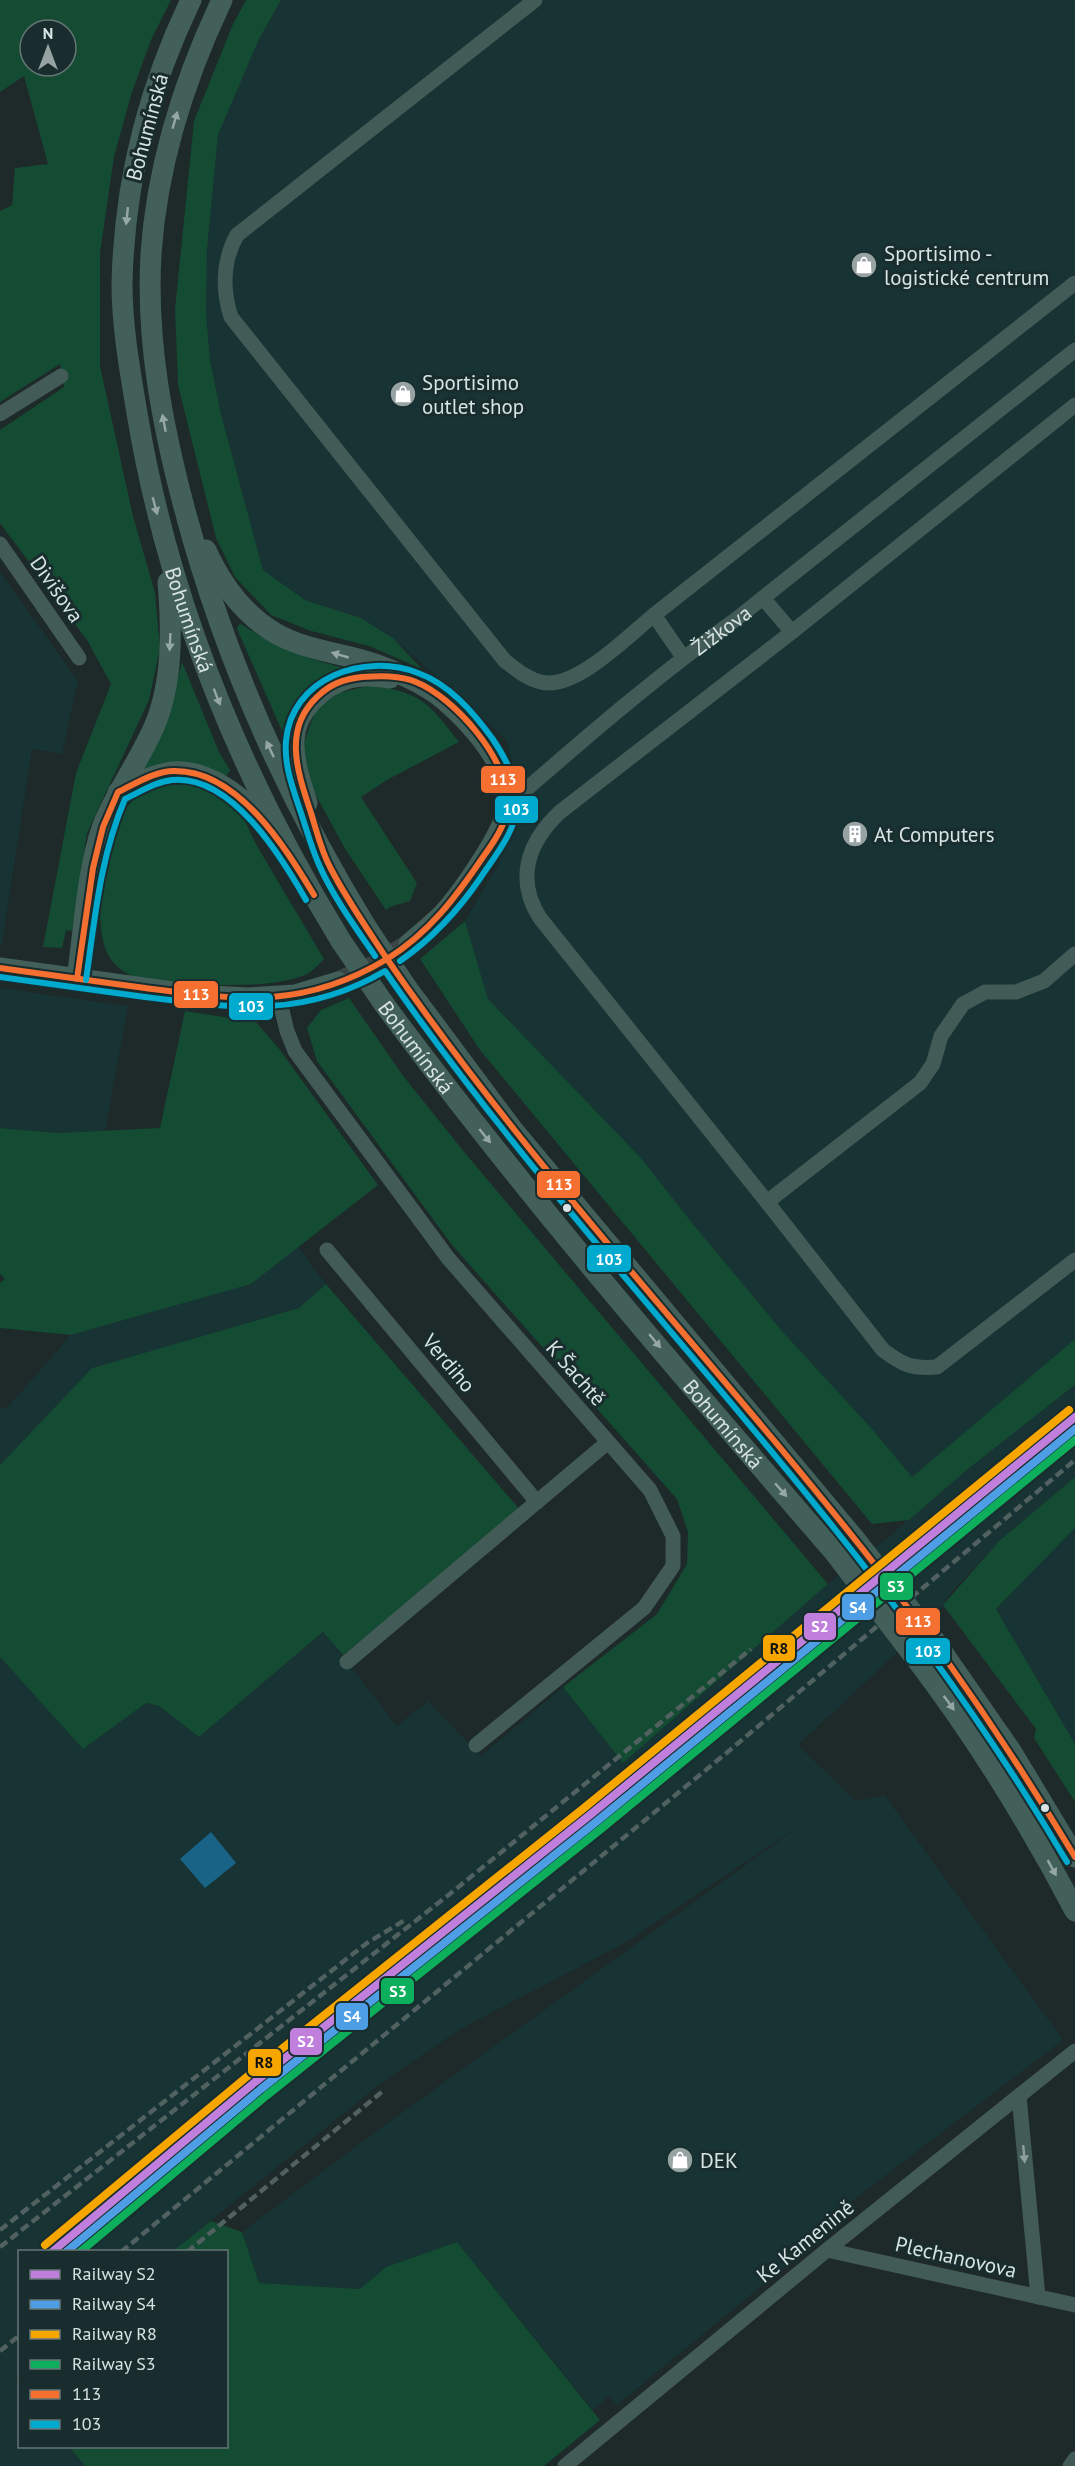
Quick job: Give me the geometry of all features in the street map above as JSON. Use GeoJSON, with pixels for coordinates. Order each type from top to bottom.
{"type":"FeatureCollection","features":[{"type":"Feature","properties":{"kind":"main road","name":"Bohumínská"},"geometry":{"type":"LineString","coordinates":[[191,0],[167,57],[142,132],[132,182],[123,251],[122,288],[132,382],[150,487],[164,542],[188,618],[220,704],[253,779],[300,871],[341,941],[384,1004],[448,1090],[520,1178],[743,1447],[835,1552],[952,1707],[1023,1817],[1075,1911]]}},
{"type":"Feature","properties":{"kind":"main road","name":"Bohumínská"},"geometry":{"type":"LineString","coordinates":[[222,0],[193,67],[169,140],[157,205],[152,253],[151,322],[158,392],[177,481],[208,588],[246,693],[270,749],[325,858],[364,925],[407,988],[513,1130],[854,1538],[934,1640],[1011,1751],[1075,1857]]}},
{"type":"Feature","properties":{"kind":"main road"},"geometry":{"type":"LineString","coordinates":[[177,481],[212,561],[226,586],[247,612],[274,633],[292,641],[381,666],[415,681],[442,698],[481,739],[503,774],[508,805]]}},
{"type":"Feature","properties":{"kind":"main road"},"geometry":{"type":"LineString","coordinates":[[77,979],[93,868],[103,827],[118,792],[154,728],[162,704],[168,665],[171,618],[164,542]]}},
{"type":"Feature","properties":{"kind":"main road"},"geometry":{"type":"LineString","coordinates":[[325,858],[295,759],[294,739],[298,722],[306,708],[318,695],[333,684],[350,678],[369,676],[415,681]]}},
{"type":"Feature","properties":{"kind":"main road"},"geometry":{"type":"LineString","coordinates":[[118,792],[167,772],[182,771],[209,779],[232,793],[256,813],[280,840],[300,871]]}},
{"type":"Feature","properties":{"kind":"main road","name":"Žižkova"},"geometry":{"type":"LineString","coordinates":[[409,944],[435,921],[457,896],[498,834],[508,805]]}},
{"type":"Feature","properties":{"kind":"main road"},"geometry":{"type":"LineString","coordinates":[[0,968],[248,999],[279,998],[339,982]]}},
{"type":"Feature","properties":{"kind":"street"},"geometry":{"type":"LineString","coordinates":[[535,0],[237,235],[228,250],[224,295],[231,317],[505,661],[529,678],[543,683],[563,681],[583,672],[1075,283]]}},
{"type":"Feature","properties":{"kind":"street","name":"Žižkova"},"geometry":{"type":"LineString","coordinates":[[508,805],[615,711],[763,598],[1075,350]]}},
{"type":"Feature","properties":{"kind":"street"},"geometry":{"type":"LineString","coordinates":[[0,414],[61,376]]}},
{"type":"Feature","properties":{"kind":"street"},"geometry":{"type":"LineString","coordinates":[[1075,405],[792,632],[560,812],[546,825],[536,843],[526,874],[529,897],[540,918],[883,1350],[910,1368],[937,1367],[1075,1260]]}},
{"type":"Feature","properties":{"kind":"street","name":"Divišova"},"geometry":{"type":"LineString","coordinates":[[0,544],[79,658]]}},
{"type":"Feature","properties":{"kind":"street"},"geometry":{"type":"LineString","coordinates":[[763,598],[792,632]]}},
{"type":"Feature","properties":{"kind":"street"},"geometry":{"type":"LineString","coordinates":[[654,615],[683,657]]}},
{"type":"Feature","properties":{"kind":"street"},"geometry":{"type":"LineString","coordinates":[[767,1202],[920,1083],[933,1064],[941,1036],[963,1004],[985,992],[1016,992],[1044,981],[1075,954]]}},
{"type":"Feature","properties":{"kind":"street","name":"K Šachtě"},"geometry":{"type":"LineString","coordinates":[[279,998],[290,1041],[309,1070],[448,1258],[650,1490],[673,1536],[673,1566],[644,1608],[476,1745]]}},
{"type":"Feature","properties":{"kind":"street","name":"Verdiho"},"geometry":{"type":"LineString","coordinates":[[327,1250],[537,1502]]}},
{"type":"Feature","properties":{"kind":"street"},"geometry":{"type":"LineString","coordinates":[[347,1662],[608,1442]]}},
{"type":"Feature","properties":{"kind":"street","name":"Ke Kamenině"},"geometry":{"type":"LineString","coordinates":[[565,2466],[827,2250],[1075,2051]]}},
{"type":"Feature","properties":{"kind":"street"},"geometry":{"type":"LineString","coordinates":[[1019,2096],[1038,2297]]}},
{"type":"Feature","properties":{"kind":"street","name":"Plechanovova"},"geometry":{"type":"LineString","coordinates":[[827,2250],[1075,2305]]}},
{"type":"Feature","properties":{"kind":"street"},"geometry":{"type":"LineString","coordinates":[[1070,2466],[1075,2459]]}},
{"type":"Feature","properties":{"kind":"shaded area"},"geometry":{"type":"Polygon","coordinates":[[[281,0],[1075,0],[1075,1339],[912,1478],[873,1430],[782,1331],[641,1158],[488,999],[465,921],[499,863],[520,796],[506,739],[393,638],[361,618],[305,600],[263,570],[221,414],[210,360],[206,312],[207,250],[218,135],[259,39],[281,0]]]}},
{"type":"Feature","properties":{"kind":"shaded area"},"geometry":{"type":"Polygon","coordinates":[[[0,572],[78,681],[62,754],[32,749],[2,944],[0,943],[0,572]]]}},
{"type":"Feature","properties":{"kind":"shaded area"},"geometry":{"type":"Polygon","coordinates":[[[0,988],[128,1006],[105,1131],[58,1133],[0,1128],[0,988]]]}},
{"type":"Feature","properties":{"kind":"shaded area"},"geometry":{"type":"Polygon","coordinates":[[[298,1247],[326,1284],[299,1308],[92,1368],[0,1465],[0,1409],[8,1407],[71,1335],[250,1284],[298,1247]]]}},
{"type":"Feature","properties":{"kind":"shaded area"},"geometry":{"type":"Polygon","coordinates":[[[1075,1385],[1075,1477],[999,1541],[950,1594],[936,1616],[798,1745],[856,1801],[885,1796],[1063,2040],[822,2224],[795,2252],[794,2259],[617,2405],[609,2396],[593,2410],[457,2242],[386,2267],[360,2289],[259,2283],[242,2232],[371,2135],[808,1820],[625,1943],[462,2028],[384,2081],[174,2250],[18,2250],[18,2377],[15,2379],[18,2384],[18,2448],[70,2448],[85,2466],[0,2466],[0,1657],[83,1748],[145,1703],[159,1706],[199,1737],[324,1632],[397,1726],[428,1701],[481,1756],[563,1687],[623,1763],[828,1584],[879,1545],[968,1469],[1075,1385]]]}},
{"type":"Feature","properties":{"kind":"shaded area"},"geometry":{"type":"Polygon","coordinates":[[[1075,1528],[1075,1744],[996,1609],[1075,1528]]]}},
{"type":"Feature","properties":{"kind":"green space"},"geometry":{"type":"Polygon","coordinates":[[[0,0],[171,0],[151,40],[132,92],[114,157],[100,253],[100,366],[133,516],[155,593],[160,648],[149,700],[87,833],[72,931],[66,930],[62,948],[43,947],[76,773],[111,684],[87,640],[0,523],[0,430],[64,387],[60,364],[0,402],[0,211],[12,205],[15,168],[48,164],[25,78],[78,78],[78,18],[18,18],[18,78],[21,78],[0,92],[0,0]]]}},
{"type":"Feature","properties":{"kind":"green space"},"geometry":{"type":"Polygon","coordinates":[[[246,0],[281,0],[259,39],[218,135],[207,250],[206,312],[210,360],[221,414],[263,570],[305,600],[361,618],[393,638],[422,669],[369,646],[311,631],[271,615],[235,577],[216,538],[178,385],[175,309],[194,121],[233,24],[246,0]]]}},
{"type":"Feature","properties":{"kind":"green space"},"geometry":{"type":"Polygon","coordinates":[[[240,623],[291,651],[347,669],[323,679],[306,692],[293,710],[283,733],[237,629],[240,623]]]}},
{"type":"Feature","properties":{"kind":"green space"},"geometry":{"type":"Polygon","coordinates":[[[182,662],[219,752],[230,770],[226,777],[139,775],[170,707],[182,662]]]}},
{"type":"Feature","properties":{"kind":"green space"},"geometry":{"type":"Polygon","coordinates":[[[371,685],[413,696],[431,708],[459,742],[387,780],[361,797],[417,883],[410,901],[386,910],[344,847],[312,788],[303,745],[316,709],[339,693],[371,685]]]}},
{"type":"Feature","properties":{"kind":"green space"},"geometry":{"type":"Polygon","coordinates":[[[169,781],[190,781],[217,792],[240,811],[257,846],[324,959],[307,974],[292,979],[256,984],[178,983],[139,979],[123,971],[113,962],[105,948],[100,908],[106,861],[112,839],[119,821],[131,802],[146,791],[169,781]]]}},
{"type":"Feature","properties":{"kind":"green space"},"geometry":{"type":"Polygon","coordinates":[[[465,921],[488,999],[641,1158],[782,1331],[873,1430],[912,1477],[1075,1339],[1075,1385],[968,1469],[909,1520],[872,1524],[480,1050],[420,959],[465,921]]]}},
{"type":"Feature","properties":{"kind":"green space"},"geometry":{"type":"Polygon","coordinates":[[[349,998],[404,1077],[465,1153],[828,1584],[623,1763],[563,1687],[657,1614],[687,1564],[688,1532],[677,1499],[452,1245],[317,1061],[307,1028],[321,1010],[349,998]]]}},
{"type":"Feature","properties":{"kind":"green space"},"geometry":{"type":"Polygon","coordinates":[[[185,1011],[256,1022],[280,1050],[378,1185],[251,1284],[71,1335],[0,1328],[0,1283],[5,1279],[0,1274],[0,1128],[58,1133],[160,1128],[185,1011]]]}},
{"type":"Feature","properties":{"kind":"green space"},"geometry":{"type":"Polygon","coordinates":[[[326,1284],[521,1511],[343,1655],[323,1632],[199,1737],[159,1706],[146,1703],[83,1749],[0,1657],[0,1465],[92,1368],[299,1308],[326,1284]]]}},
{"type":"Feature","properties":{"kind":"green space"},"geometry":{"type":"Polygon","coordinates":[[[1075,1477],[1075,1528],[996,1609],[1075,1744],[1075,1802],[1034,1738],[1036,1729],[943,1605],[999,1541],[1075,1477]]]}},
{"type":"Feature","properties":{"kind":"green space"},"geometry":{"type":"Polygon","coordinates":[[[211,2221],[242,2232],[259,2283],[360,2289],[386,2267],[457,2242],[600,2420],[544,2466],[85,2466],[70,2448],[228,2448],[228,2250],[174,2250],[211,2221]]]}},
{"type":"Feature","properties":{"kind":"water"},"geometry":{"type":"Polygon","coordinates":[[[211,1832],[236,1863],[205,1888],[180,1859],[211,1832]]]}},
{"type":"Feature","properties":{"kind":"tunnel"},"geometry":{"type":"LineString","coordinates":[[338,982],[378,964],[409,944]]}},
{"type":"Feature","properties":{"kind":"railway"},"geometry":{"type":"LineString","coordinates":[[123,2250],[724,1755],[1075,1460]]}},
{"type":"Feature","properties":{"kind":"railway"},"geometry":{"type":"LineString","coordinates":[[0,2247],[451,1893],[751,1649]]}},
{"type":"Feature","properties":{"kind":"railway"},"geometry":{"type":"LineString","coordinates":[[0,2230],[367,1943],[405,1920]]}},
{"type":"Feature","properties":{"kind":"railway"},"geometry":{"type":"LineString","coordinates":[[189,2250],[383,2091]]}},
{"type":"Feature","properties":{"kind":"railway"},"geometry":{"type":"LineString","coordinates":[[0,2351],[18,2337]]}},
{"type":"Feature","properties":{"kind":"rail line","name":"R8"},"geometry":{"type":"LineString","coordinates":[[45,2245],[249,2075],[584,1808],[1069,1410]]}},
{"type":"Feature","properties":{"kind":"rail line","name":"S2"},"geometry":{"type":"LineString","coordinates":[[54,2250],[255,2082],[590,1815],[1075,1417]]}},
{"type":"Feature","properties":{"kind":"rail line","name":"S4"},"geometry":{"type":"LineString","coordinates":[[68,2250],[261,2089],[596,1822],[1075,1429]]}},
{"type":"Feature","properties":{"kind":"rail line","name":"S3"},"geometry":{"type":"LineString","coordinates":[[82,2250],[266,2096],[601,1829],[1075,1440]]}},
{"type":"Feature","properties":{"kind":"transit line","name":"103"},"geometry":{"type":"LineString","coordinates":[[375,956],[339,901],[317,860],[291,783],[286,750],[291,719],[301,701],[316,686],[354,669],[375,666],[397,667],[418,673],[440,684],[460,700],[485,728],[502,753],[513,778],[517,796],[516,815],[509,834],[472,889],[434,933],[400,961]]}},
{"type":"Feature","properties":{"kind":"transit line","name":"113"},"geometry":{"type":"LineString","coordinates":[[389,676],[410,680],[431,690],[447,702],[463,716],[490,750],[500,769],[506,787],[508,804],[503,825],[495,839],[452,900],[416,938],[387,959],[337,881],[328,862],[319,841],[302,783],[296,752],[299,723],[317,697],[338,683],[362,677],[389,676]]}},
{"type":"Feature","properties":{"kind":"transit line","name":"113"},"geometry":{"type":"LineString","coordinates":[[77,979],[93,868],[103,827],[118,792],[152,776],[174,771],[197,774],[219,783],[239,797],[274,834],[314,895]]}},
{"type":"Feature","properties":{"kind":"transit line","name":"103"},"geometry":{"type":"LineString","coordinates":[[86,980],[104,865],[125,799],[160,783],[172,780],[194,782],[214,790],[234,804],[268,841],[306,900]]}},
{"type":"Feature","properties":{"kind":"transit line","name":"113"},"geometry":{"type":"LineString","coordinates":[[0,968],[145,988],[240,998],[298,994],[326,987],[387,959]]}},
{"type":"Feature","properties":{"kind":"transit line","name":"113"},"geometry":{"type":"LineString","coordinates":[[387,959],[505,1118],[883,1575],[983,1713],[1075,1857]]}},
{"type":"Feature","properties":{"kind":"transit line","name":"103"},"geometry":{"type":"LineString","coordinates":[[0,977],[178,1001],[268,1006],[325,997],[355,986],[385,971],[487,1109],[817,1507],[917,1636],[1010,1770],[1067,1862]]}},
{"type":"Feature","properties":{"kind":"place","name":"Sportisimo - logistické centrum"},"geometry":{"type":"Point","coordinates":[864,265]}},
{"type":"Feature","properties":{"kind":"place","name":"Sportisimo outlet shop"},"geometry":{"type":"Point","coordinates":[403,394]}},
{"type":"Feature","properties":{"kind":"place","name":"At Computers"},"geometry":{"type":"Point","coordinates":[855,834]}},
{"type":"Feature","properties":{"kind":"place","name":"DEK"},"geometry":{"type":"Point","coordinates":[680,2160]}}]}
